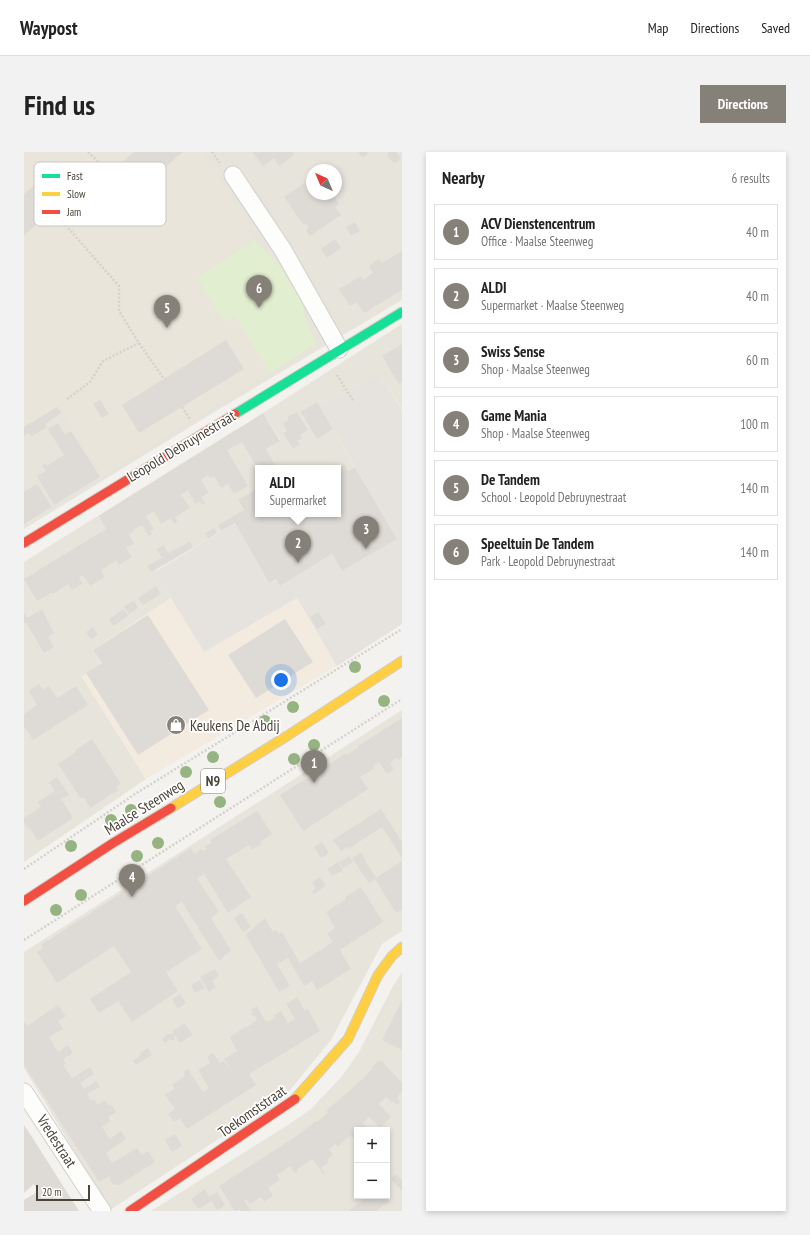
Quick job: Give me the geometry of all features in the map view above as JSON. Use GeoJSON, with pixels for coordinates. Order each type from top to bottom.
{"type":"FeatureCollection","features":[{"type":"Feature","properties":{"kind":"street"},"geometry":{"type":"LineString","coordinates":[[233,175],[283,250],[333,353]]}},
{"type":"Feature","properties":{"kind":"street","name":"Leopold Debruynestraat"},"geometry":{"type":"LineString","coordinates":[[24,542],[402,312]]}},
{"type":"Feature","properties":{"kind":"street","name":"Maalse Steenweg"},"geometry":{"type":"LineString","coordinates":[[24,901],[113,843],[288,736],[402,661]]}},
{"type":"Feature","properties":{"kind":"street","name":"Toekomststraat"},"geometry":{"type":"LineString","coordinates":[[130,1211],[296,1099],[348,1038],[378,975],[392,956],[402,947]]}},
{"type":"Feature","properties":{"kind":"street","name":"Vredestraat"},"geometry":{"type":"LineString","coordinates":[[24,1092],[102,1211]]}},
{"type":"Feature","properties":{"kind":"path"},"geometry":{"type":"LineString","coordinates":[[88,152],[99,162]]}},
{"type":"Feature","properties":{"kind":"path"},"geometry":{"type":"LineString","coordinates":[[66,226],[119,286],[119,311],[139,343],[164,378]]}},
{"type":"Feature","properties":{"kind":"path"},"geometry":{"type":"LineString","coordinates":[[67,399],[90,382],[103,361],[139,343]]}},
{"type":"Feature","properties":{"kind":"path"},"geometry":{"type":"LineString","coordinates":[[333,353],[354,402]]}},
{"type":"Feature","properties":{"kind":"path"},"geometry":{"type":"LineString","coordinates":[[24,868],[135,794],[402,629]]}},
{"type":"Feature","properties":{"kind":"path"},"geometry":{"type":"LineString","coordinates":[[24,940],[402,699]]}},
{"type":"Feature","properties":{"kind":"shaded area"},"geometry":{"type":"Polygon","coordinates":[[[24,152],[402,152],[402,300],[216,411],[24,529],[24,152]]]}},
{"type":"Feature","properties":{"kind":"shaded area"},"geometry":{"type":"Polygon","coordinates":[[[24,152],[200,152],[249,220],[247,228],[255,240],[282,269],[303,304],[303,312],[316,344],[102,475],[60,405],[24,428],[24,152]]]}},
{"type":"Feature","properties":{"kind":"shaded area"},"geometry":{"type":"Polygon","coordinates":[[[402,324],[402,409],[379,373],[330,423],[355,467],[341,475],[341,465],[275,465],[266,449],[280,440],[263,413],[402,324]]]}},
{"type":"Feature","properties":{"kind":"shaded area"},"geometry":{"type":"Polygon","coordinates":[[[379,373],[402,410],[402,624],[337,666],[146,779],[82,677],[101,663],[93,650],[171,598],[155,572],[247,516],[238,500],[255,490],[255,517],[341,517],[341,501],[348,471],[355,467],[320,406],[379,373]]]}},
{"type":"Feature","properties":{"kind":"shaded area"},"geometry":{"type":"Polygon","coordinates":[[[379,373],[402,410],[402,624],[337,666],[297,598],[204,652],[155,572],[235,523],[269,583],[276,579],[280,586],[332,554],[342,571],[397,539],[320,406],[379,373]]]}},
{"type":"Feature","properties":{"kind":"shaded area"},"geometry":{"type":"Polygon","coordinates":[[[235,430],[255,465],[255,490],[238,500],[247,516],[155,571],[171,598],[93,650],[102,663],[82,677],[146,779],[24,862],[24,562],[235,430]]]}},
{"type":"Feature","properties":{"kind":"shaded area"},"geometry":{"type":"Polygon","coordinates":[[[402,710],[402,931],[382,944],[331,1040],[286,1095],[110,1210],[24,1068],[24,952],[402,710]]]}},
{"type":"Feature","properties":{"kind":"shaded area"},"geometry":{"type":"Polygon","coordinates":[[[402,972],[402,1211],[151,1211],[311,1109],[342,1076],[359,1052],[393,986],[402,972]]]}},
{"type":"Feature","properties":{"kind":"green space"},"geometry":{"type":"Polygon","coordinates":[[[255,240],[282,269],[303,304],[303,312],[316,344],[270,373],[235,316],[224,322],[197,278],[255,240]]]}},
{"type":"Feature","properties":{"kind":"building"},"geometry":{"type":"Polygon","coordinates":[[[134,152],[183,152],[166,167],[166,162],[122,162],[134,152]]]}},
{"type":"Feature","properties":{"kind":"building"},"geometry":{"type":"Polygon","coordinates":[[[252,152],[292,152],[294,155],[279,166],[274,158],[263,166],[252,152]]]}},
{"type":"Feature","properties":{"kind":"building"},"geometry":{"type":"Polygon","coordinates":[[[358,152],[367,152],[368,154],[362,158],[358,152]]]}},
{"type":"Feature","properties":{"kind":"building"},"geometry":{"type":"Polygon","coordinates":[[[388,152],[396,152],[401,158],[396,163],[395,161],[393,163],[387,155],[389,154],[388,152]]]}},
{"type":"Feature","properties":{"kind":"building"},"geometry":{"type":"Polygon","coordinates":[[[306,182],[306,200],[336,200],[339,204],[335,207],[341,215],[310,236],[306,230],[309,228],[307,225],[303,224],[284,197],[306,182]]]}},
{"type":"Feature","properties":{"kind":"building"},"geometry":{"type":"Polygon","coordinates":[[[34,186],[35,226],[24,235],[24,194],[34,186]]]}},
{"type":"Feature","properties":{"kind":"building"},"geometry":{"type":"Polygon","coordinates":[[[355,222],[360,231],[351,236],[346,227],[355,222]]]}},
{"type":"Feature","properties":{"kind":"building"},"geometry":{"type":"Polygon","coordinates":[[[335,239],[341,248],[327,258],[321,249],[335,239]]]}},
{"type":"Feature","properties":{"kind":"building"},"geometry":{"type":"Polygon","coordinates":[[[402,251],[402,290],[364,313],[357,302],[350,306],[339,289],[361,276],[363,280],[373,273],[369,266],[379,259],[382,263],[402,251]]]}},
{"type":"Feature","properties":{"kind":"building"},"geometry":{"type":"Polygon","coordinates":[[[226,340],[244,369],[139,433],[122,405],[226,340]]]}},
{"type":"Feature","properties":{"kind":"building"},"geometry":{"type":"Polygon","coordinates":[[[402,344],[402,382],[399,384],[382,356],[402,344]]]}},
{"type":"Feature","properties":{"kind":"building"},"geometry":{"type":"Polygon","coordinates":[[[100,400],[109,414],[102,418],[93,404],[100,400]]]}},
{"type":"Feature","properties":{"kind":"building"},"geometry":{"type":"Polygon","coordinates":[[[317,402],[333,429],[317,439],[301,412],[317,402]]]}},
{"type":"Feature","properties":{"kind":"building"},"geometry":{"type":"Polygon","coordinates":[[[57,407],[61,413],[45,424],[47,427],[32,436],[29,433],[24,436],[24,427],[57,407]]]}},
{"type":"Feature","properties":{"kind":"building"},"geometry":{"type":"Polygon","coordinates":[[[297,412],[308,430],[300,435],[302,438],[297,441],[300,444],[293,449],[283,433],[287,431],[283,423],[289,420],[287,417],[297,412]]]}},
{"type":"Feature","properties":{"kind":"building"},"geometry":{"type":"Polygon","coordinates":[[[263,413],[280,441],[266,449],[275,465],[255,465],[242,442],[227,450],[248,486],[234,494],[228,484],[221,488],[214,476],[210,478],[208,475],[201,480],[209,493],[201,497],[205,504],[202,505],[200,501],[195,504],[188,490],[181,495],[190,508],[175,517],[178,522],[174,524],[171,518],[161,524],[154,511],[146,516],[154,529],[150,531],[152,534],[149,536],[142,525],[133,530],[134,531],[129,535],[134,543],[126,548],[132,557],[119,565],[117,560],[101,570],[105,577],[90,586],[83,575],[79,577],[82,584],[72,590],[68,584],[53,594],[52,592],[37,601],[24,579],[106,529],[99,516],[263,413]]]}},
{"type":"Feature","properties":{"kind":"building"},"geometry":{"type":"Polygon","coordinates":[[[58,423],[65,435],[71,431],[100,477],[54,505],[37,476],[46,471],[42,465],[45,463],[47,466],[64,455],[48,429],[58,423]]]}},
{"type":"Feature","properties":{"kind":"building"},"geometry":{"type":"Polygon","coordinates":[[[344,464],[348,471],[355,467],[397,539],[342,571],[332,554],[280,586],[276,579],[269,583],[235,523],[221,531],[218,525],[244,510],[238,500],[255,490],[255,517],[341,517],[341,466],[344,464]]]}},
{"type":"Feature","properties":{"kind":"building"},"geometry":{"type":"Polygon","coordinates":[[[37,484],[52,507],[24,524],[24,492],[37,484]]]}},
{"type":"Feature","properties":{"kind":"building"},"geometry":{"type":"Polygon","coordinates":[[[214,528],[217,533],[208,539],[205,533],[214,528]]]}},
{"type":"Feature","properties":{"kind":"building"},"geometry":{"type":"Polygon","coordinates":[[[190,542],[193,547],[151,572],[147,566],[162,558],[157,549],[164,545],[168,553],[190,542]]]}},
{"type":"Feature","properties":{"kind":"building"},"geometry":{"type":"Polygon","coordinates":[[[156,586],[161,594],[143,605],[138,598],[156,586]]]}},
{"type":"Feature","properties":{"kind":"building"},"geometry":{"type":"Polygon","coordinates":[[[134,601],[138,608],[129,614],[124,606],[134,601]]]}},
{"type":"Feature","properties":{"kind":"building"},"geometry":{"type":"Polygon","coordinates":[[[42,609],[54,633],[48,637],[54,647],[44,653],[26,622],[24,624],[24,613],[27,618],[42,609]]]}},
{"type":"Feature","properties":{"kind":"building"},"geometry":{"type":"Polygon","coordinates":[[[124,609],[128,616],[113,626],[109,619],[124,609]]]}},
{"type":"Feature","properties":{"kind":"building"},"geometry":{"type":"Polygon","coordinates":[[[318,612],[326,624],[317,629],[310,617],[318,612]]]}},
{"type":"Feature","properties":{"kind":"building"},"geometry":{"type":"Polygon","coordinates":[[[148,615],[209,710],[138,755],[86,673],[102,663],[93,650],[148,615]]]}},
{"type":"Feature","properties":{"kind":"building"},"geometry":{"type":"Polygon","coordinates":[[[285,619],[313,662],[256,698],[228,655],[285,619]]]}},
{"type":"Feature","properties":{"kind":"building"},"geometry":{"type":"Polygon","coordinates":[[[93,627],[98,635],[91,639],[86,632],[93,627]]]}},
{"type":"Feature","properties":{"kind":"building"},"geometry":{"type":"Polygon","coordinates":[[[39,684],[43,690],[49,686],[57,698],[76,686],[88,705],[33,740],[24,726],[24,714],[37,705],[29,691],[39,684]]]}},
{"type":"Feature","properties":{"kind":"building"},"geometry":{"type":"Polygon","coordinates":[[[402,718],[402,757],[398,760],[396,758],[390,763],[394,770],[387,774],[379,762],[373,766],[375,768],[360,777],[368,789],[303,831],[280,795],[345,754],[347,755],[359,747],[358,746],[402,718]]]}},
{"type":"Feature","properties":{"kind":"building"},"geometry":{"type":"Polygon","coordinates":[[[92,739],[121,784],[116,787],[118,790],[90,808],[84,797],[81,799],[58,764],[76,752],[75,750],[92,739]]]}},
{"type":"Feature","properties":{"kind":"building"},"geometry":{"type":"Polygon","coordinates":[[[57,777],[69,795],[61,799],[73,818],[38,841],[30,828],[28,829],[24,822],[24,818],[41,807],[38,802],[55,791],[49,782],[57,777]]]}},
{"type":"Feature","properties":{"kind":"building"},"geometry":{"type":"Polygon","coordinates":[[[381,809],[402,842],[402,858],[382,827],[348,849],[347,847],[341,851],[333,840],[381,809]]]}},
{"type":"Feature","properties":{"kind":"building"},"geometry":{"type":"Polygon","coordinates":[[[257,811],[272,834],[260,842],[262,844],[252,850],[249,845],[226,859],[251,897],[228,913],[204,874],[197,878],[219,912],[211,918],[231,950],[219,961],[182,902],[175,906],[202,949],[166,972],[178,991],[132,1022],[118,1001],[99,1013],[90,999],[131,972],[114,946],[57,983],[37,952],[43,948],[41,945],[191,848],[194,854],[201,849],[203,851],[207,849],[205,847],[212,842],[210,840],[257,811]]]}},
{"type":"Feature","properties":{"kind":"building"},"geometry":{"type":"Polygon","coordinates":[[[322,842],[329,853],[321,858],[314,847],[322,842]]]}},
{"type":"Feature","properties":{"kind":"building"},"geometry":{"type":"Polygon","coordinates":[[[361,853],[376,878],[402,861],[402,910],[396,913],[375,879],[369,883],[352,858],[361,853]]]}},
{"type":"Feature","properties":{"kind":"building"},"geometry":{"type":"Polygon","coordinates":[[[350,856],[353,862],[343,868],[339,862],[350,856]]]}},
{"type":"Feature","properties":{"kind":"building"},"geometry":{"type":"Polygon","coordinates":[[[338,862],[343,870],[332,876],[327,869],[338,862]]]}},
{"type":"Feature","properties":{"kind":"building"},"geometry":{"type":"Polygon","coordinates":[[[320,877],[326,886],[314,894],[312,891],[316,888],[312,882],[320,877]]]}},
{"type":"Feature","properties":{"kind":"building"},"geometry":{"type":"Polygon","coordinates":[[[361,887],[383,922],[340,950],[351,969],[317,990],[312,981],[304,986],[288,958],[277,964],[290,986],[279,992],[246,935],[265,918],[273,932],[276,930],[279,934],[282,932],[300,963],[333,942],[327,933],[335,928],[326,912],[361,887]]]}},
{"type":"Feature","properties":{"kind":"building"},"geometry":{"type":"Polygon","coordinates":[[[242,913],[251,927],[243,932],[234,918],[242,913]]]}},
{"type":"Feature","properties":{"kind":"building"},"geometry":{"type":"Polygon","coordinates":[[[215,969],[219,976],[212,981],[216,987],[209,992],[200,977],[215,969]]]}},
{"type":"Feature","properties":{"kind":"building"},"geometry":{"type":"Polygon","coordinates":[[[200,980],[205,988],[195,993],[191,985],[200,980]]]}},
{"type":"Feature","properties":{"kind":"building"},"geometry":{"type":"Polygon","coordinates":[[[180,994],[186,1003],[178,1009],[172,999],[180,994]]]}},
{"type":"Feature","properties":{"kind":"building"},"geometry":{"type":"Polygon","coordinates":[[[297,997],[305,1011],[308,1009],[320,1031],[249,1074],[256,1085],[187,1129],[180,1118],[174,1122],[168,1114],[175,1109],[165,1095],[174,1089],[172,1085],[185,1076],[183,1072],[188,1069],[203,1092],[209,1088],[198,1070],[210,1063],[207,1057],[213,1053],[220,1063],[224,1061],[232,1071],[224,1059],[237,1051],[230,1037],[257,1020],[254,1015],[252,1016],[251,1014],[253,1012],[251,1010],[257,1006],[266,1022],[275,1018],[273,1016],[281,1011],[288,1023],[295,1019],[286,1004],[297,997]]]}},
{"type":"Feature","properties":{"kind":"building"},"geometry":{"type":"Polygon","coordinates":[[[402,1000],[402,1050],[382,1040],[402,1000]]]}},
{"type":"Feature","properties":{"kind":"building"},"geometry":{"type":"Polygon","coordinates":[[[58,1005],[66,1016],[58,1021],[63,1029],[49,1037],[58,1052],[68,1045],[73,1053],[63,1059],[66,1064],[63,1065],[72,1078],[90,1067],[94,1074],[80,1083],[84,1089],[96,1081],[100,1087],[87,1094],[91,1101],[94,1099],[98,1105],[105,1100],[109,1106],[111,1104],[116,1112],[108,1117],[110,1121],[102,1127],[110,1139],[121,1131],[126,1139],[106,1153],[112,1163],[137,1148],[142,1155],[148,1151],[155,1162],[119,1185],[113,1184],[110,1180],[110,1176],[99,1182],[24,1065],[24,1021],[27,1026],[58,1005]]]}},
{"type":"Feature","properties":{"kind":"building"},"geometry":{"type":"Polygon","coordinates":[[[185,1023],[193,1035],[180,1043],[172,1031],[185,1023]]]}},
{"type":"Feature","properties":{"kind":"building"},"geometry":{"type":"Polygon","coordinates":[[[168,1034],[174,1034],[175,1040],[169,1040],[165,1043],[162,1039],[168,1034]]]}},
{"type":"Feature","properties":{"kind":"building"},"geometry":{"type":"Polygon","coordinates":[[[148,1048],[152,1055],[136,1065],[133,1061],[141,1055],[140,1053],[148,1048]]]}},
{"type":"Feature","properties":{"kind":"building"},"geometry":{"type":"Polygon","coordinates":[[[381,1060],[402,1083],[402,1091],[397,1098],[400,1101],[397,1105],[393,1101],[392,1103],[386,1097],[379,1104],[391,1117],[381,1127],[379,1127],[369,1117],[363,1123],[366,1127],[354,1127],[354,1138],[350,1135],[338,1147],[335,1144],[329,1149],[333,1155],[327,1160],[329,1162],[321,1168],[325,1173],[323,1174],[313,1159],[297,1169],[298,1171],[295,1173],[290,1166],[277,1175],[280,1180],[268,1188],[273,1196],[264,1202],[261,1197],[250,1204],[246,1199],[244,1201],[251,1211],[241,1211],[239,1209],[235,1211],[219,1186],[298,1135],[316,1121],[317,1122],[328,1113],[326,1111],[365,1077],[378,1061],[380,1062],[381,1060]]]}},
{"type":"Feature","properties":{"kind":"building"},"geometry":{"type":"Polygon","coordinates":[[[24,1125],[79,1211],[24,1211],[24,1200],[39,1191],[34,1184],[24,1193],[24,1125]]]}},
{"type":"Feature","properties":{"kind":"building"},"geometry":{"type":"Polygon","coordinates":[[[175,1134],[182,1146],[172,1152],[165,1140],[175,1134]]]}},
{"type":"Feature","properties":{"kind":"building"},"geometry":{"type":"Polygon","coordinates":[[[396,1174],[402,1180],[402,1191],[391,1179],[396,1174]]]}},
{"type":"Feature","properties":{"kind":"building"},"geometry":{"type":"Polygon","coordinates":[[[205,1189],[209,1197],[217,1192],[225,1205],[217,1210],[212,1201],[198,1209],[191,1199],[205,1189]]]}},
{"type":"Feature","properties":{"kind":"building"},"geometry":{"type":"Polygon","coordinates":[[[365,1199],[388,1199],[390,1201],[376,1211],[348,1211],[365,1199]]]}},
{"type":"Feature","properties":{"kind":"traffic: fast"},"geometry":{"type":"LineString","coordinates":[[235,414],[402,312]]}},
{"type":"Feature","properties":{"kind":"traffic: slow"},"geometry":{"type":"LineString","coordinates":[[171,808],[287,736],[402,661]]}},
{"type":"Feature","properties":{"kind":"traffic: slow"},"geometry":{"type":"LineString","coordinates":[[295,1099],[348,1039],[378,975],[392,956],[402,947]]}},
{"type":"Feature","properties":{"kind":"traffic: jam"},"geometry":{"type":"LineString","coordinates":[[24,543],[235,414]]}},
{"type":"Feature","properties":{"kind":"traffic: jam"},"geometry":{"type":"LineString","coordinates":[[24,901],[113,843],[171,808]]}},
{"type":"Feature","properties":{"kind":"traffic: jam"},"geometry":{"type":"LineString","coordinates":[[130,1211],[295,1099]]}},
{"type":"Feature","properties":{"kind":"place","name":"Speeltuin De Tandem"},"geometry":{"type":"Point","coordinates":[259,308]}},
{"type":"Feature","properties":{"kind":"place","name":"De Tandem"},"geometry":{"type":"Point","coordinates":[167,328]}},
{"type":"Feature","properties":{"kind":"place","name":"Swiss Sense"},"geometry":{"type":"Point","coordinates":[366,549]}},
{"type":"Feature","properties":{"kind":"place","name":"ALDI"},"geometry":{"type":"Point","coordinates":[298,563]}},
{"type":"Feature","properties":{"kind":"place","name":"Keukens De Abdij"},"geometry":{"type":"Point","coordinates":[176,725]}},
{"type":"Feature","properties":{"kind":"place","name":"ACV Dienstencentrum"},"geometry":{"type":"Point","coordinates":[314,783]}},
{"type":"Feature","properties":{"kind":"place","name":"Game Mania"},"geometry":{"type":"Point","coordinates":[132,897]}}]}
